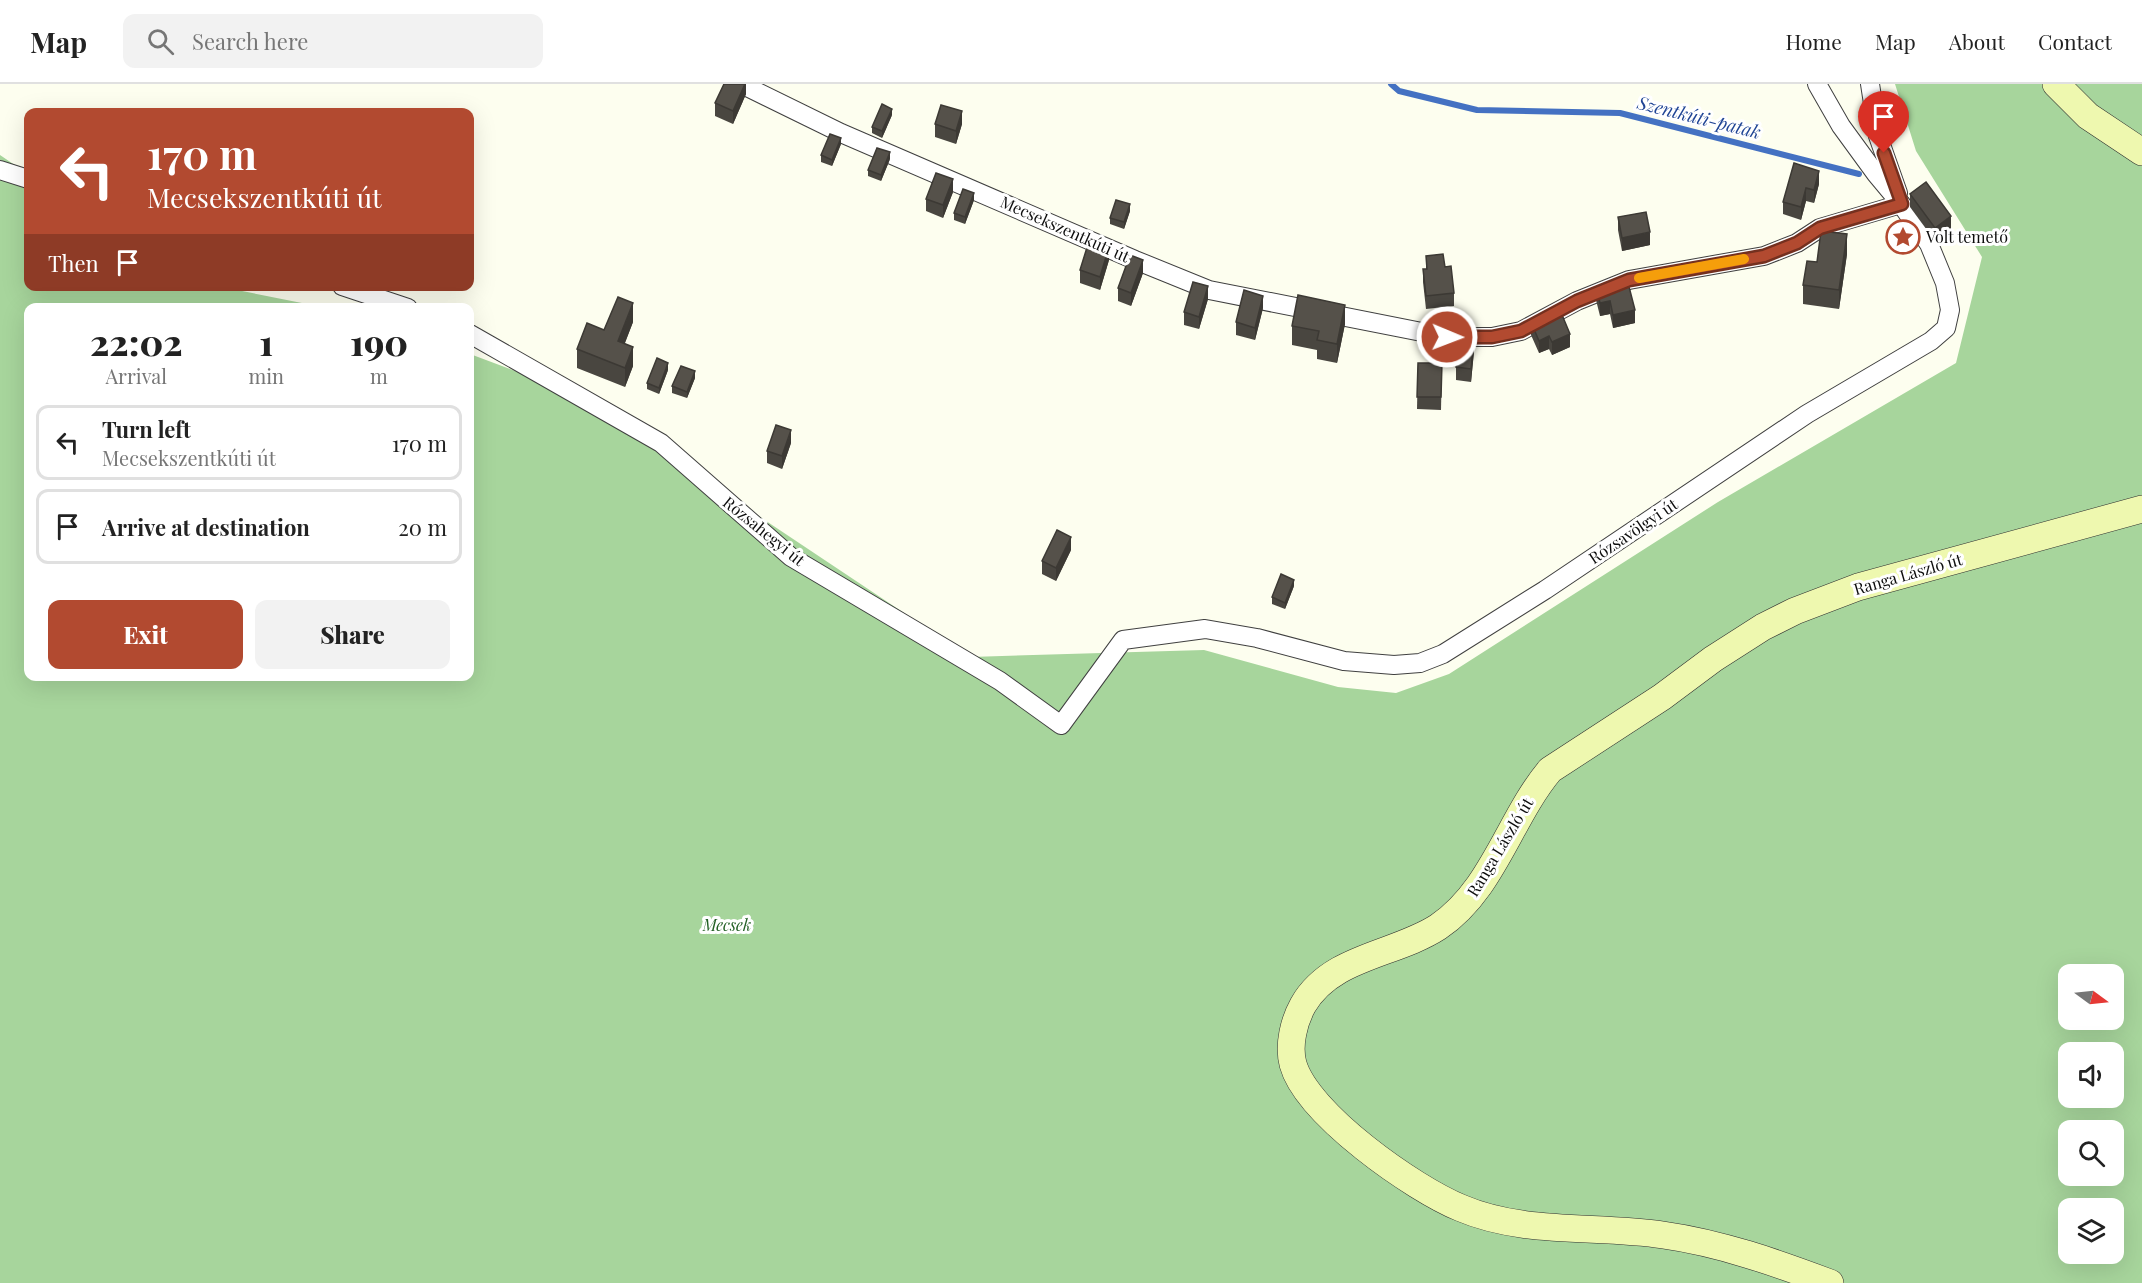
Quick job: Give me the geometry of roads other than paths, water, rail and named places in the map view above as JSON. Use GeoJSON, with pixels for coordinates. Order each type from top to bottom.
{"type":"FeatureCollection","features":[{"type":"Feature","properties":{"kind":"main road"},"geometry":{"type":"LineString","coordinates":[[2056,84],[2088,116],[2142,152]]}},
{"type":"Feature","properties":{"kind":"main road","name":"Ranga László út"},"geometry":{"type":"LineString","coordinates":[[1830,1283],[1717,1247],[1663,1235],[1545,1226],[1502,1220],[1462,1209],[1432,1194],[1374,1155],[1316,1102],[1294,1065],[1291,1048],[1295,1023],[1304,1003],[1340,969],[1420,937],[1458,911],[1477,891],[1536,787],[1550,770],[1662,697],[1713,659],[1763,627],[1858,587],[2142,509]]}},
{"type":"Feature","properties":{"kind":"street","name":"Mecsekszentkúti út"},"geometry":{"type":"LineString","coordinates":[[741,84],[841,133],[1209,290],[1447,337],[1492,337],[1521,331],[1577,301],[1629,280],[1764,256],[1797,243],[1820,228],[1902,204]]}},
{"type":"Feature","properties":{"kind":"street","name":"Rózsavölgyi út"},"geometry":{"type":"LineString","coordinates":[[1061,725],[1123,640],[1205,629],[1257,638],[1344,661],[1394,665],[1420,663],[1443,654],[1545,591],[1807,414],[1931,341],[1946,328],[1950,310],[1945,283],[1929,244],[1902,204],[1876,174],[1863,153],[1841,126],[1817,84]]}},
{"type":"Feature","properties":{"kind":"street"},"geometry":{"type":"LineString","coordinates":[[1870,84],[1878,136],[1902,204]]}},
{"type":"Feature","properties":{"kind":"street"},"geometry":{"type":"LineString","coordinates":[[0,170],[24,178]]}},
{"type":"Feature","properties":{"kind":"street"},"geometry":{"type":"LineString","coordinates":[[357,291],[393,303]]}},
{"type":"Feature","properties":{"kind":"street","name":"Rózsahegyi út"},"geometry":{"type":"LineString","coordinates":[[474,336],[661,443],[791,557],[1000,681],[1061,725]]}},
{"type":"Feature","properties":{"kind":"waterway","name":"Szentkúti-patak"},"geometry":{"type":"LineString","coordinates":[[1391,84],[1399,91],[1477,110],[1620,113],[1859,174]]}},
{"type":"Feature","properties":{"kind":"place","name":"Volt temető"},"geometry":{"type":"Point","coordinates":[1903,237]}},
{"type":"Feature","properties":{"kind":"park label","name":"Mecsek"},"geometry":{"type":"Point","coordinates":[727,925]}}]}
